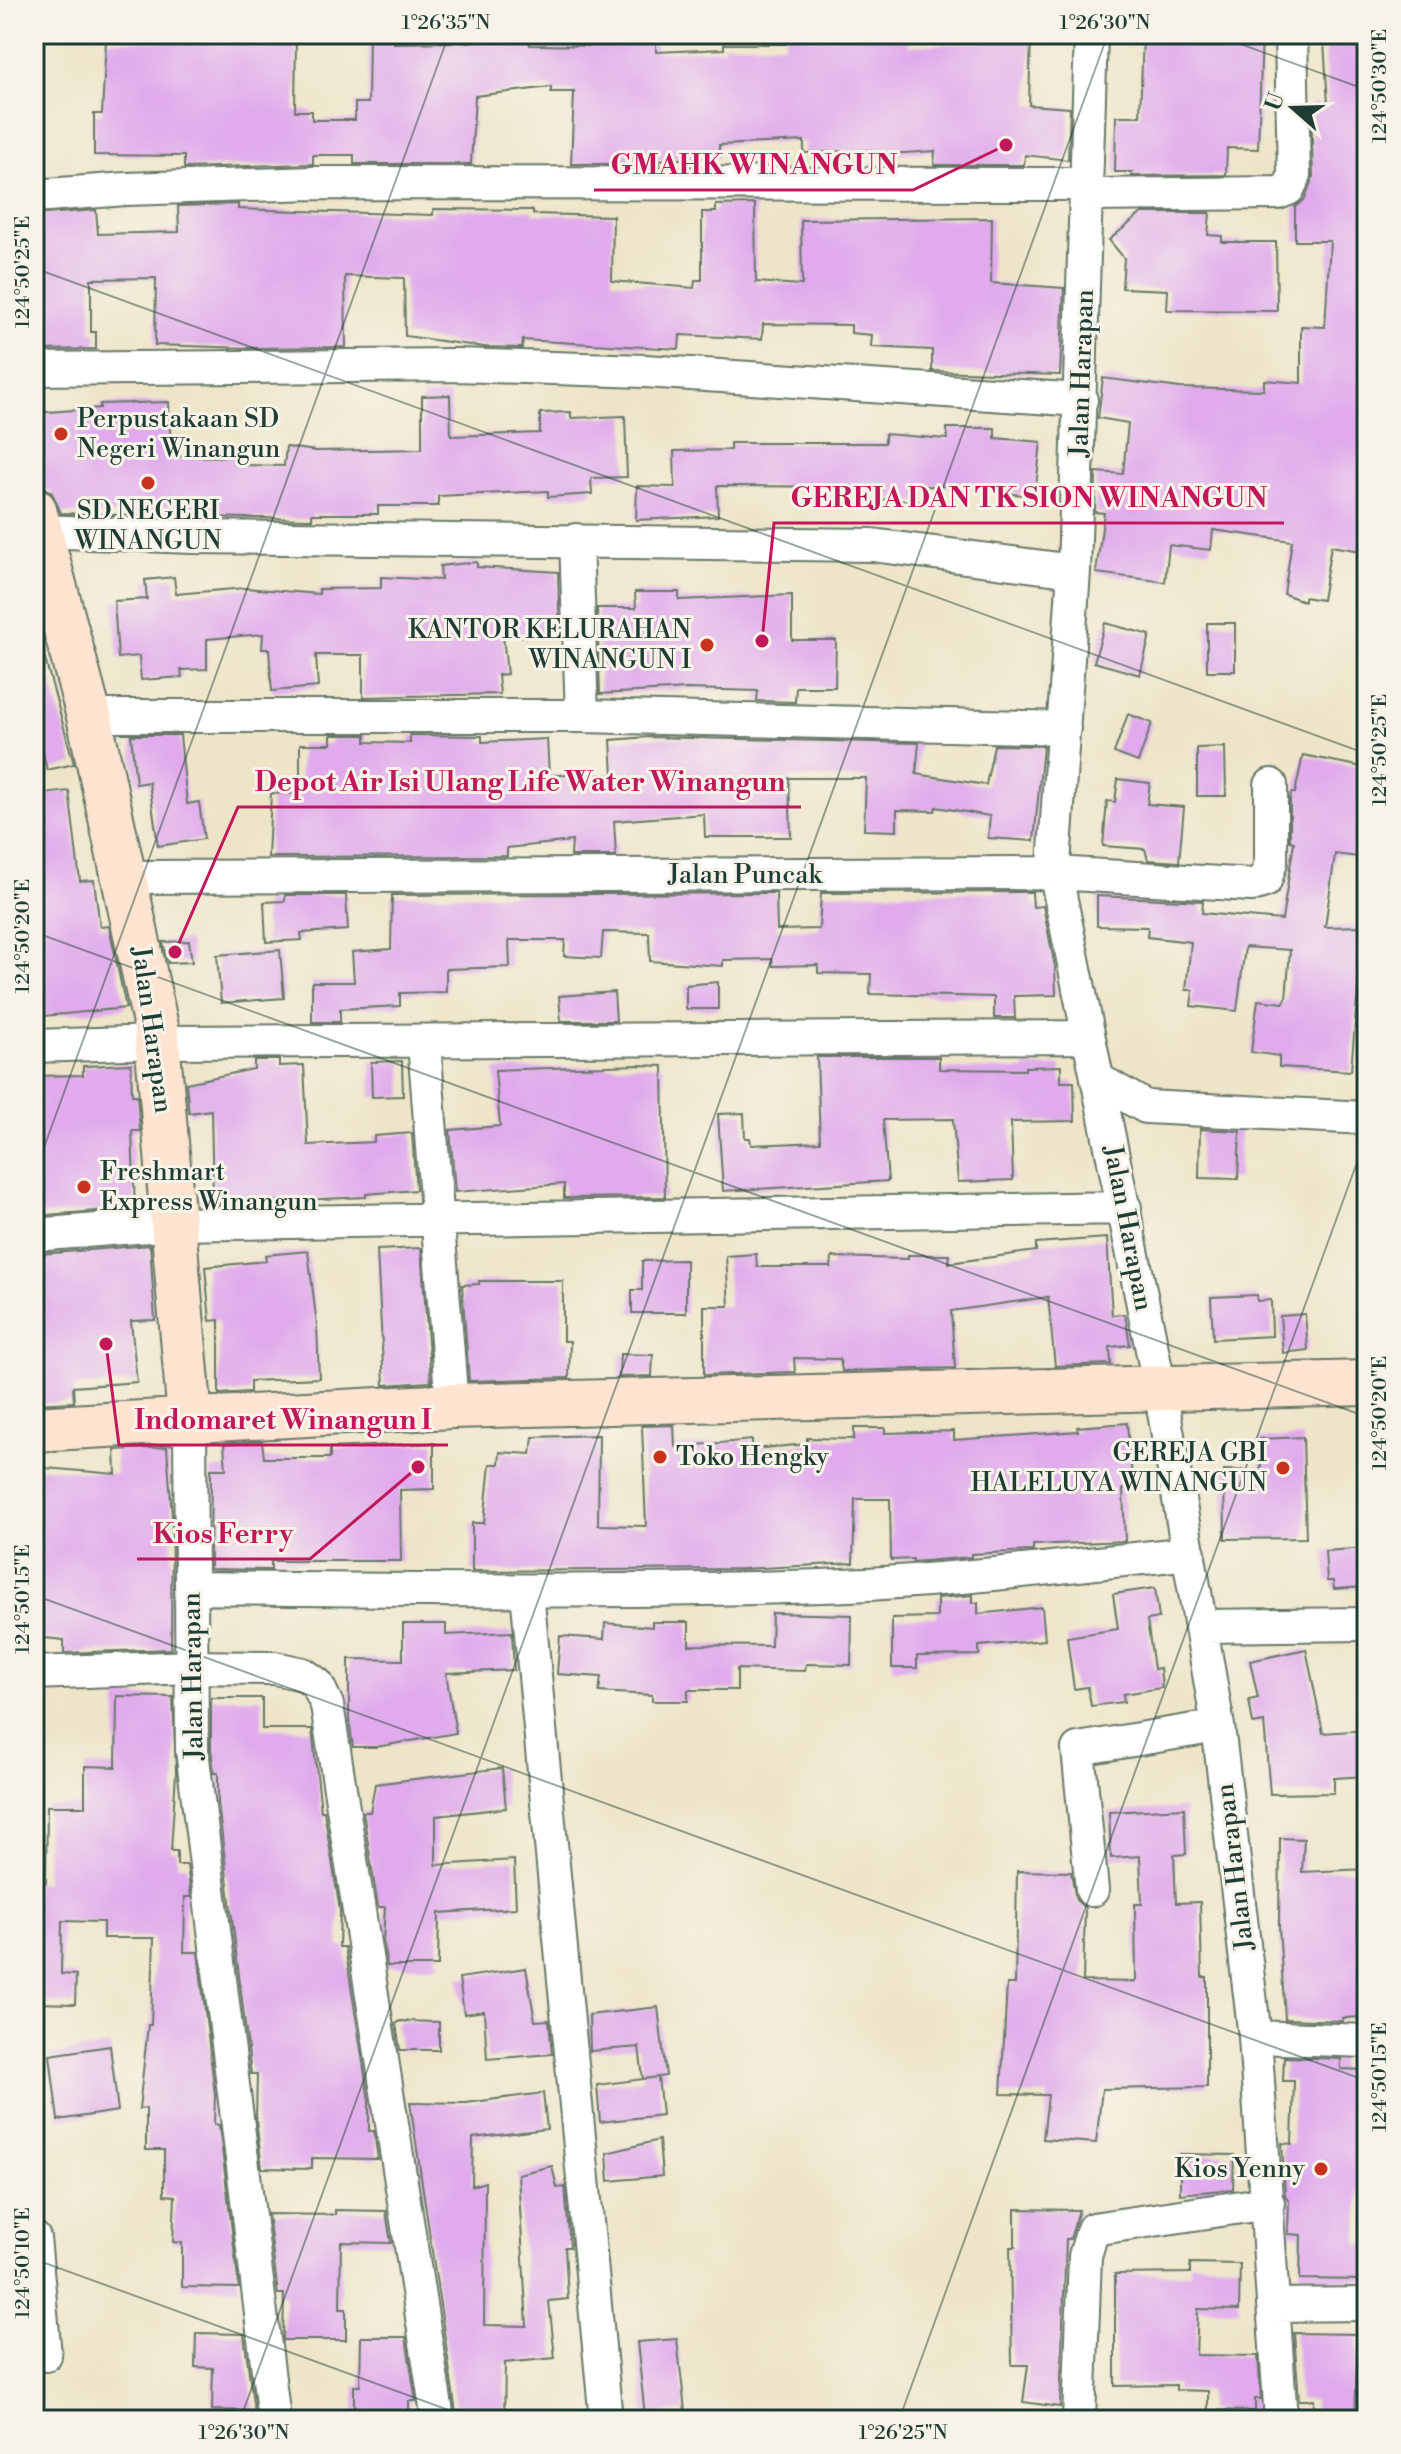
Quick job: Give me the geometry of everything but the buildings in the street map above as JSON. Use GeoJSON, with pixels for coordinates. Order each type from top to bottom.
{"type":"FeatureCollection","features":[{"type":"Feature","properties":{"kind":"street","name":"Jalan Harapan"},"geometry":{"type":"LineString","coordinates":[[1091,34],[1074,571],[1055,873],[1160,1389],[1218,1726],[1255,2037],[1281,2420]]}},
{"type":"Feature","properties":{"kind":"street"},"geometry":{"type":"LineString","coordinates":[[34,196],[126,189],[314,183],[1278,193],[1288,189],[1294,177],[1291,34]]}},
{"type":"Feature","properties":{"kind":"street"},"geometry":{"type":"LineString","coordinates":[[34,369],[457,365],[630,370],[1081,400]]}},
{"type":"Feature","properties":{"kind":"street","name":"Jalan Harapan"},"geometry":{"type":"LineString","coordinates":[[37,521],[89,716],[126,877],[158,1042],[190,1418],[192,1750],[274,2420]]}},
{"type":"Feature","properties":{"kind":"street"},"geometry":{"type":"LineString","coordinates":[[37,521],[193,537],[872,545],[1074,571]]}},
{"type":"Feature","properties":{"kind":"street"},"geometry":{"type":"LineString","coordinates":[[576,540],[582,716]]}},
{"type":"Feature","properties":{"kind":"street"},"geometry":{"type":"LineString","coordinates":[[89,716],[582,716],[1064,728]]}},
{"type":"Feature","properties":{"kind":"street","name":"Jalan Puncak"},"geometry":{"type":"LineString","coordinates":[[126,877],[1055,873],[1259,884],[1265,881],[1271,862],[1271,785]]}},
{"type":"Feature","properties":{"kind":"street"},"geometry":{"type":"LineString","coordinates":[[34,1046],[158,1042],[424,1043],[1087,1037]]}},
{"type":"Feature","properties":{"kind":"street"},"geometry":{"type":"LineString","coordinates":[[424,1043],[452,1406]]}},
{"type":"Feature","properties":{"kind":"street"},"geometry":{"type":"LineString","coordinates":[[1097,1079],[1146,1107],[1367,1118]]}},
{"type":"Feature","properties":{"kind":"street"},"geometry":{"type":"LineString","coordinates":[[1110,1136],[1146,1107]]}},
{"type":"Feature","properties":{"kind":"street"},"geometry":{"type":"LineString","coordinates":[[34,1235],[174,1224],[1125,1208]]}},
{"type":"Feature","properties":{"kind":"street"},"geometry":{"type":"LineString","coordinates":[[34,1429],[190,1418],[452,1406],[1367,1383]]}},
{"type":"Feature","properties":{"kind":"street"},"geometry":{"type":"LineString","coordinates":[[191,1588],[527,1592],[838,1585],[954,1578],[1189,1553]]}},
{"type":"Feature","properties":{"kind":"street"},"geometry":{"type":"LineString","coordinates":[[527,1592],[606,2420]]}},
{"type":"Feature","properties":{"kind":"street"},"geometry":{"type":"LineString","coordinates":[[1203,1626],[1367,1624]]}},
{"type":"Feature","properties":{"kind":"street"},"geometry":{"type":"LineString","coordinates":[[34,1673],[191,1667],[275,1668],[303,1674],[317,1684],[327,1705],[438,2420]]}},
{"type":"Feature","properties":{"kind":"street"},"geometry":{"type":"LineString","coordinates":[[1092,1890],[1076,1755],[1080,1747],[1218,1726]]}},
{"type":"Feature","properties":{"kind":"street"},"geometry":{"type":"LineString","coordinates":[[1255,2037],[1367,2041]]}},
{"type":"Feature","properties":{"kind":"street"},"geometry":{"type":"LineString","coordinates":[[1079,2420],[1085,2256],[1093,2229],[1268,2203]]}},
{"type":"Feature","properties":{"kind":"street"},"geometry":{"type":"LineString","coordinates":[[34,2238],[45,2355]]}},
{"type":"Feature","properties":{"kind":"street"},"geometry":{"type":"LineString","coordinates":[[1273,2305],[1367,2304]]}},
{"type":"Feature","properties":{"kind":"place","name":"GMAHK WINANGUN"},"geometry":{"type":"Point","coordinates":[1006,145]}},
{"type":"Feature","properties":{"kind":"place","name":"Perpustakaan SD Negeri Winangun"},"geometry":{"type":"Point","coordinates":[61,434]}},
{"type":"Feature","properties":{"kind":"place","name":"SD NEGERI WINANGUN"},"geometry":{"type":"Point","coordinates":[148,483]}},
{"type":"Feature","properties":{"kind":"place","name":"GEREJA DAN TK SION WINANGUN"},"geometry":{"type":"Point","coordinates":[762,641]}},
{"type":"Feature","properties":{"kind":"place","name":"KANTOR KELURAHAN WINANGUN I"},"geometry":{"type":"Point","coordinates":[707,645]}},
{"type":"Feature","properties":{"kind":"place","name":"Depot Air Isi Ulang Life Water Winangun"},"geometry":{"type":"Point","coordinates":[175,952]}},
{"type":"Feature","properties":{"kind":"place","name":"Freshmart Express Winangun"},"geometry":{"type":"Point","coordinates":[84,1187]}},
{"type":"Feature","properties":{"kind":"place","name":"Indomaret Winangun I"},"geometry":{"type":"Point","coordinates":[106,1344]}},
{"type":"Feature","properties":{"kind":"place","name":"Toko Hengky"},"geometry":{"type":"Point","coordinates":[660,1457]}},
{"type":"Feature","properties":{"kind":"place","name":"Kios Ferry"},"geometry":{"type":"Point","coordinates":[418,1467]}},
{"type":"Feature","properties":{"kind":"place","name":"GEREJA GBI HALELUYA WINANGUN"},"geometry":{"type":"Point","coordinates":[1283,1468]}},
{"type":"Feature","properties":{"kind":"place","name":"Kios Yenny"},"geometry":{"type":"Point","coordinates":[1321,2169]}}]}
